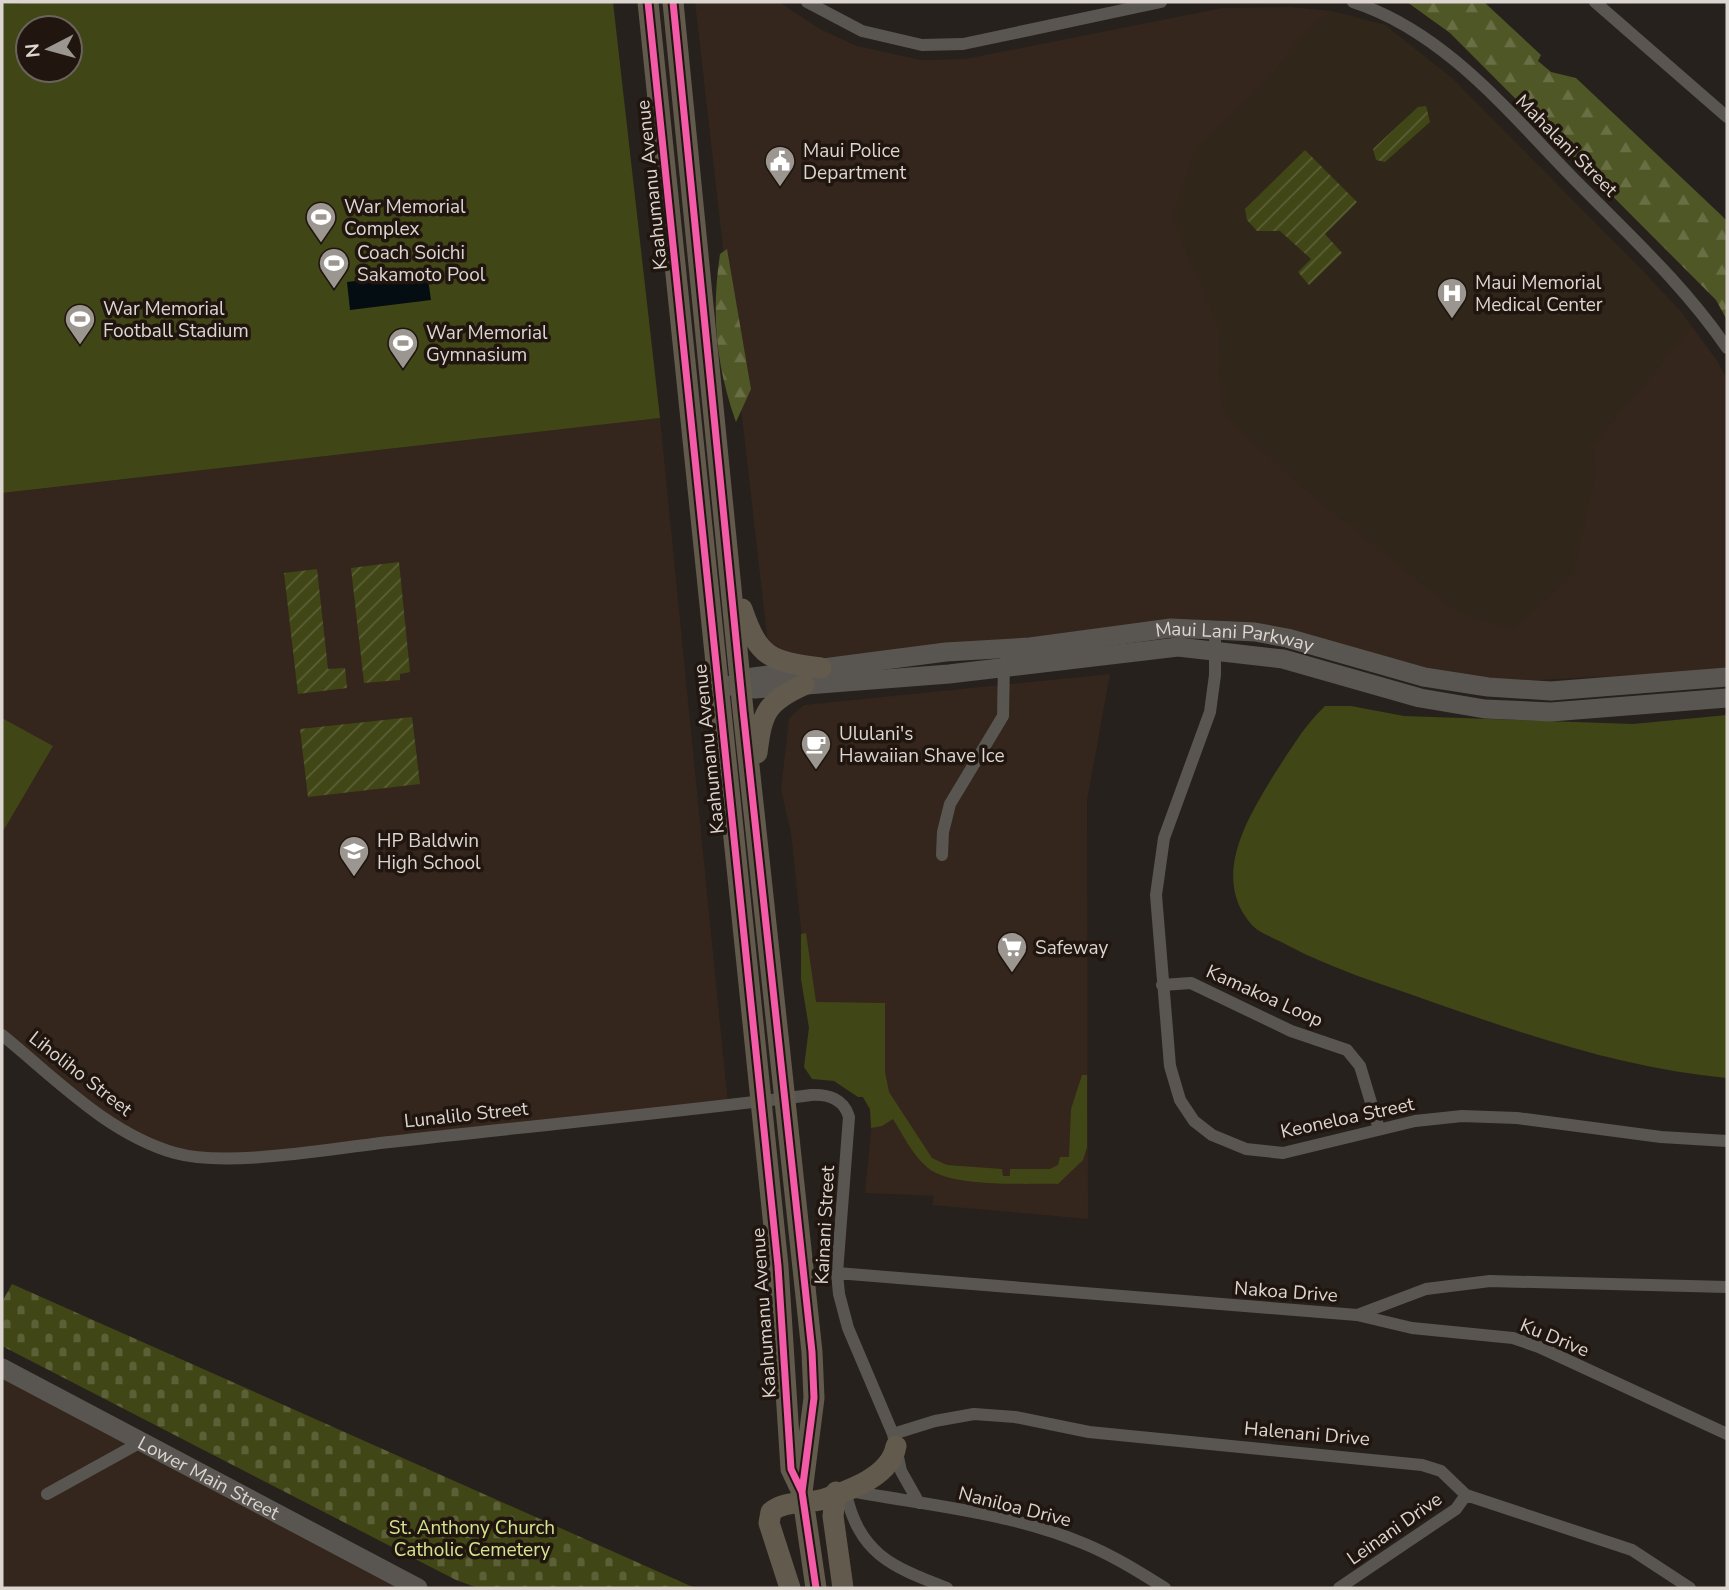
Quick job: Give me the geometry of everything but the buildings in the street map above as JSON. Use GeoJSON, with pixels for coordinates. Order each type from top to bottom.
{"type":"FeatureCollection","features":[{"type":"Feature","properties":{"kind":"main road","name":"Kaahumanu Avenue"},"geometry":{"type":"LineString","coordinates":[[649,2],[716,690],[760,1100],[781,1324],[791,1469],[802,1492]]}},
{"type":"Feature","properties":{"kind":"main road","name":"Kaahumanu Avenue"},"geometry":{"type":"LineString","coordinates":[[673,2],[729,568],[812,1352],[814,1398],[802,1492],[816,1588]]}},
{"type":"Feature","properties":{"kind":"main road"},"geometry":{"type":"LineString","coordinates":[[729,568],[751,636],[764,653],[780,662],[821,668]]}},
{"type":"Feature","properties":{"kind":"main road","name":"Maui Lani Parkway"},"geometry":{"type":"LineString","coordinates":[[741,684],[755,689],[804,685],[1003,658],[1161,629],[1215,629],[1287,638],[1424,677],[1488,687],[1551,691],[1727,677]]}},
{"type":"Feature","properties":{"kind":"main road","name":"Maui Lani Parkway"},"geometry":{"type":"LineString","coordinates":[[716,690],[741,684],[754,677],[821,668],[1178,647],[1283,659],[1420,698],[1485,709],[1551,712],[1727,698]]}},
{"type":"Feature","properties":{"kind":"main road"},"geometry":{"type":"LineString","coordinates":[[752,790],[760,727],[765,713],[772,703],[804,685]]}},
{"type":"Feature","properties":{"kind":"main road"},"geometry":{"type":"LineString","coordinates":[[807,1300],[800,1313],[781,1324],[806,1340],[812,1352]]}},
{"type":"Feature","properties":{"kind":"main road","name":"Lower Main Street"},"geometry":{"type":"LineString","coordinates":[[2,1367],[418,1588]]}},
{"type":"Feature","properties":{"kind":"main road"},"geometry":{"type":"LineString","coordinates":[[790,1588],[769,1523],[771,1512],[782,1506],[835,1494],[888,1467],[895,1440]]}},
{"type":"Feature","properties":{"kind":"main road"},"geometry":{"type":"LineString","coordinates":[[835,1494],[833,1516],[843,1588]]}},
{"type":"Feature","properties":{"kind":"street"},"geometry":{"type":"LineString","coordinates":[[807,2],[862,31],[922,45],[963,44],[1161,2]]}},
{"type":"Feature","properties":{"kind":"street","name":"Mahalani Street"},"geometry":{"type":"LineString","coordinates":[[1353,2],[1405,24],[1462,66],[1656,262],[1695,304],[1727,348]]}},
{"type":"Feature","properties":{"kind":"street"},"geometry":{"type":"LineString","coordinates":[[1595,2],[1727,117]]}},
{"type":"Feature","properties":{"kind":"street","name":"Keoneloa Street"},"geometry":{"type":"LineString","coordinates":[[1215,629],[1210,712],[1164,838],[1156,895],[1170,1066],[1180,1100],[1194,1121],[1212,1135],[1246,1149],[1283,1153],[1379,1129],[1462,1116],[1517,1118],[1661,1138],[1727,1141]]}},
{"type":"Feature","properties":{"kind":"street"},"geometry":{"type":"LineString","coordinates":[[943,855],[943,832],[950,804],[1003,716],[1003,658]]}},
{"type":"Feature","properties":{"kind":"street","name":"Kamakoa Loop"},"geometry":{"type":"LineString","coordinates":[[1162,985],[1191,983],[1291,1031],[1347,1050],[1360,1066],[1379,1129]]}},
{"type":"Feature","properties":{"kind":"street","name":"Liholiho Street"},"geometry":{"type":"LineString","coordinates":[[2,1035],[104,1119],[150,1145],[177,1154]]}},
{"type":"Feature","properties":{"kind":"street","name":"Kainani Street"},"geometry":{"type":"LineString","coordinates":[[760,1100],[822,1094],[839,1101],[847,1110],[849,1130],[837,1273],[848,1328],[895,1440],[906,1482],[919,1503]]}},
{"type":"Feature","properties":{"kind":"street","name":"Lunalilo Street"},"geometry":{"type":"LineString","coordinates":[[177,1154],[204,1159],[232,1158],[760,1100]]}},
{"type":"Feature","properties":{"kind":"street","name":"Nakoa Drive"},"geometry":{"type":"LineString","coordinates":[[837,1273],[1357,1315],[1426,1289],[1490,1281],[1727,1287]]}},
{"type":"Feature","properties":{"kind":"street","name":"Ku Drive"},"geometry":{"type":"LineString","coordinates":[[1357,1315],[1412,1328],[1513,1338],[1539,1347],[1727,1434]]}},
{"type":"Feature","properties":{"kind":"street","name":"Halenani Drive"},"geometry":{"type":"LineString","coordinates":[[895,1440],[960,1416],[1016,1417],[1089,1432],[1392,1460],[1441,1471],[1466,1495],[1620,1545],[1690,1588]]}},
{"type":"Feature","properties":{"kind":"street"},"geometry":{"type":"LineString","coordinates":[[47,1494],[141,1442]]}},
{"type":"Feature","properties":{"kind":"street"},"geometry":{"type":"LineString","coordinates":[[835,1494],[876,1553],[902,1570],[947,1588]]}},
{"type":"Feature","properties":{"kind":"street","name":"Naniloa Drive"},"geometry":{"type":"LineString","coordinates":[[835,1494],[919,1503],[1020,1523],[1084,1544],[1127,1564],[1165,1588]]}},
{"type":"Feature","properties":{"kind":"street","name":"Leinani Drive"},"geometry":{"type":"LineString","coordinates":[[1339,1588],[1456,1509],[1466,1495]]}},
{"type":"Feature","properties":{"kind":"shaded area"},"geometry":{"type":"Polygon","coordinates":[[[695,2],[779,2],[820,29],[857,46],[921,60],[965,59],[1222,8],[1290,7],[1332,11],[1385,25],[1452,78],[1645,273],[1683,314],[1718,362],[1727,379],[1727,670],[1521,681],[1462,678],[1262,624],[1215,620],[770,663],[695,2]]]}},
{"type":"Feature","properties":{"kind":"shaded area","name":"Maui Memorial Medical Center"},"geometry":{"type":"Polygon","coordinates":[[[1332,11],[1385,25],[1452,78],[1645,273],[1692,327],[1592,446],[1595,473],[1574,573],[1513,630],[1459,613],[1302,487],[1225,416],[1218,376],[1220,331],[1172,217],[1196,147],[1260,89],[1307,30],[1332,11]]]}},
{"type":"Feature","properties":{"kind":"shaded area"},"geometry":{"type":"Polygon","coordinates":[[[427,272],[431,300],[350,310],[347,282],[427,272]]]}},
{"type":"Feature","properties":{"kind":"shaded area","name":"HP Baldwin High School"},"geometry":{"type":"Polygon","coordinates":[[[660,418],[728,1104],[231,1158],[150,1145],[2,1035],[2,493],[660,418]]]}},
{"type":"Feature","properties":{"kind":"shaded area"},"geometry":{"type":"Polygon","coordinates":[[[1110,674],[1087,801],[1088,1219],[932,1205],[934,1196],[865,1193],[872,1120],[869,1109],[857,1087],[846,1078],[804,1067],[809,1028],[801,979],[802,939],[791,833],[781,790],[789,718],[804,705],[1110,674]]]}},
{"type":"Feature","properties":{"kind":"shaded area"},"geometry":{"type":"Polygon","coordinates":[[[2,1371],[416,1588],[2,1588],[2,1371]]]}},
{"type":"Feature","properties":{"kind":"green space","name":"War Memorial Complex"},"geometry":{"type":"Polygon","coordinates":[[[613,2],[660,418],[2,493],[2,4],[613,2]]]}},
{"type":"Feature","properties":{"kind":"green space"},"geometry":{"type":"Polygon","coordinates":[[[1407,2],[1484,2],[1541,55],[1538,61],[1551,72],[1576,78],[1720,214],[1727,221],[1727,320],[1716,300],[1450,33],[1407,2]]]}},
{"type":"Feature","properties":{"kind":"green space"},"geometry":{"type":"Polygon","coordinates":[[[1426,106],[1430,122],[1385,162],[1376,160],[1373,149],[1418,107],[1426,106]]]}},
{"type":"Feature","properties":{"kind":"green space"},"geometry":{"type":"Polygon","coordinates":[[[1305,150],[1357,202],[1325,234],[1342,253],[1309,285],[1298,272],[1311,259],[1280,231],[1257,231],[1247,220],[1245,209],[1305,150]]]}},
{"type":"Feature","properties":{"kind":"green space"},"geometry":{"type":"Polygon","coordinates":[[[727,249],[751,389],[736,422],[724,380],[717,340],[717,276],[720,254],[727,249]]]}},
{"type":"Feature","properties":{"kind":"green space"},"geometry":{"type":"Polygon","coordinates":[[[399,562],[410,672],[400,674],[400,680],[364,683],[351,568],[399,562]]]}},
{"type":"Feature","properties":{"kind":"green space"},"geometry":{"type":"Polygon","coordinates":[[[317,569],[328,669],[345,668],[347,688],[298,694],[284,573],[317,569]]]}},
{"type":"Feature","properties":{"kind":"green space"},"geometry":{"type":"Polygon","coordinates":[[[1325,706],[1351,706],[1404,716],[1633,724],[1727,715],[1727,1078],[1652,1067],[1543,1039],[1341,970],[1254,927],[1239,905],[1234,886],[1238,847],[1245,827],[1275,773],[1304,730],[1325,706]]]}},
{"type":"Feature","properties":{"kind":"green space"},"geometry":{"type":"Polygon","coordinates":[[[412,717],[420,784],[308,797],[300,729],[412,717]]]}},
{"type":"Feature","properties":{"kind":"green space"},"geometry":{"type":"Polygon","coordinates":[[[2,718],[53,746],[2,833],[2,718]]]}},
{"type":"Feature","properties":{"kind":"green space"},"geometry":{"type":"Polygon","coordinates":[[[806,933],[816,1002],[885,1003],[885,1072],[889,1092],[932,1158],[947,1165],[1002,1169],[1003,1176],[1010,1176],[1010,1169],[1050,1169],[1058,1165],[1060,1157],[1069,1157],[1071,1109],[1082,1075],[1087,1075],[1087,1147],[1083,1160],[1058,1184],[972,1182],[954,1179],[928,1168],[913,1151],[893,1119],[882,1126],[871,1128],[870,1109],[863,1097],[858,1097],[834,1081],[812,1079],[804,1067],[809,1028],[801,979],[801,934],[806,933]]]}},
{"type":"Feature","properties":{"kind":"green space","name":"St. Anthony Church Catholic Cemetery"},"geometry":{"type":"Polygon","coordinates":[[[12,1284],[695,1588],[478,1588],[456,1580],[2,1346],[2,1302],[12,1284]]]}},
{"type":"Feature","properties":{"kind":"cycle path"},"geometry":{"type":"LineString","coordinates":[[648,2],[778,1266],[791,1469],[802,1492],[816,1588]]}},
{"type":"Feature","properties":{"kind":"cycle path"},"geometry":{"type":"LineString","coordinates":[[673,2],[743,710],[812,1352],[814,1398],[802,1492]]}},
{"type":"Feature","properties":{"kind":"place","name":"Maui Police Department"},"geometry":{"type":"Point","coordinates":[780,188]}},
{"type":"Feature","properties":{"kind":"place","name":"War Memorial Complex"},"geometry":{"type":"Point","coordinates":[321,244]}},
{"type":"Feature","properties":{"kind":"place","name":"Coach Soichi Sakamoto Pool"},"geometry":{"type":"Point","coordinates":[334,290]}},
{"type":"Feature","properties":{"kind":"place","name":"Maui Memorial Medical Center"},"geometry":{"type":"Point","coordinates":[1452,320]}},
{"type":"Feature","properties":{"kind":"place","name":"War Memorial Football Stadium"},"geometry":{"type":"Point","coordinates":[80,346]}},
{"type":"Feature","properties":{"kind":"place","name":"War Memorial Gymnasium"},"geometry":{"type":"Point","coordinates":[403,370]}},
{"type":"Feature","properties":{"kind":"place","name":"Ululani's Hawaiian Shave Ice"},"geometry":{"type":"Point","coordinates":[816,771]}},
{"type":"Feature","properties":{"kind":"place","name":"HP Baldwin High School"},"geometry":{"type":"Point","coordinates":[354,878]}},
{"type":"Feature","properties":{"kind":"place","name":"Safeway"},"geometry":{"type":"Point","coordinates":[1012,974]}}]}
